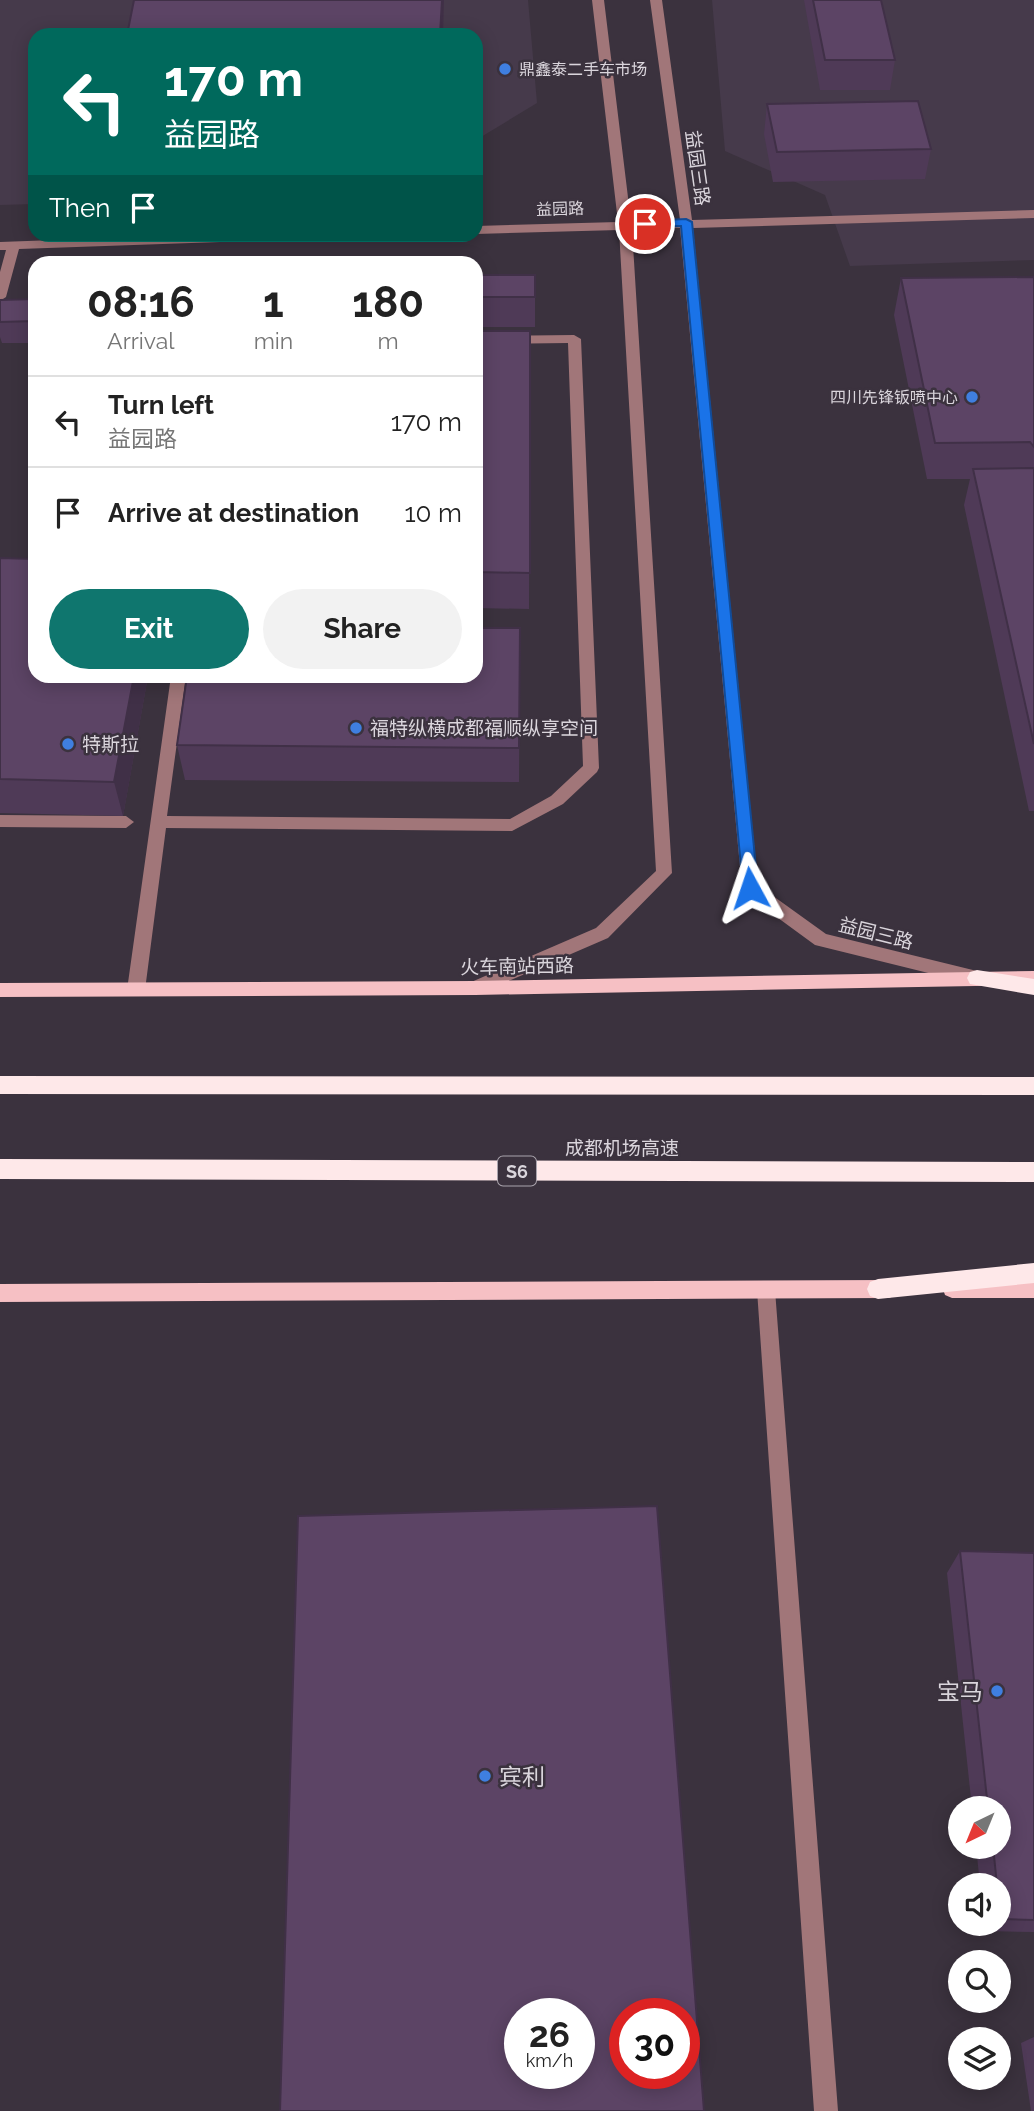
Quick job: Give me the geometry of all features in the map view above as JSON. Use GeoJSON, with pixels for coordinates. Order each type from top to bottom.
{"type":"FeatureCollection","features":[{"type":"Feature","properties":{"kind":"highway"},"geometry":{"type":"LineString","coordinates":[[977,978],[1034,987]]}},
{"type":"Feature","properties":{"kind":"highway"},"geometry":{"type":"LineString","coordinates":[[0,1085],[1034,1086]]}},
{"type":"Feature","properties":{"kind":"highway","name":"成都机场高速"},"geometry":{"type":"LineString","coordinates":[[0,1169],[1034,1172]]}},
{"type":"Feature","properties":{"kind":"highway"},"geometry":{"type":"LineString","coordinates":[[878,1289],[1034,1273]]}},
{"type":"Feature","properties":{"kind":"main road","name":"火车南站西路"},"geometry":{"type":"LineString","coordinates":[[0,990],[475,988],[1034,978]]}},
{"type":"Feature","properties":{"kind":"main road"},"geometry":{"type":"LineString","coordinates":[[0,1293],[1034,1289]]}},
{"type":"Feature","properties":{"kind":"street"},"geometry":{"type":"LineString","coordinates":[[475,988],[602,933],[664,873],[625,225],[598,0]]}},
{"type":"Feature","properties":{"kind":"street","name":"益园三路"},"geometry":{"type":"LineString","coordinates":[[656,0],[686,222],[750,888],[821,940],[977,978]]}},
{"type":"Feature","properties":{"kind":"street","name":"益园路"},"geometry":{"type":"LineString","coordinates":[[483,230],[1034,214]]}},
{"type":"Feature","properties":{"kind":"street"},"geometry":{"type":"LineString","coordinates":[[0,297],[7,246],[118,242]]}},
{"type":"Feature","properties":{"kind":"street"},"geometry":{"type":"LineString","coordinates":[[159,822],[512,825],[557,800],[592,768],[575,339],[483,340]]}},
{"type":"Feature","properties":{"kind":"street"},"geometry":{"type":"LineString","coordinates":[[136,990],[177,683]]}},
{"type":"Feature","properties":{"kind":"street"},"geometry":{"type":"LineString","coordinates":[[0,821],[126,822]]}},
{"type":"Feature","properties":{"kind":"street"},"geometry":{"type":"LineString","coordinates":[[766,1290],[826,2111]]}},
{"type":"Feature","properties":{"kind":"shaded area","name":"鼎鑫泰二手车市场"},"geometry":{"type":"Polygon","coordinates":[[[0,0],[528,0],[537,103],[483,136],[483,28],[28,28],[28,204],[0,205],[0,0]]]}},
{"type":"Feature","properties":{"kind":"shaded area"},"geometry":{"type":"Polygon","coordinates":[[[712,0],[1034,0],[1034,260],[850,266],[825,195],[725,151],[712,0]]]}},
{"type":"Feature","properties":{"kind":"building"},"geometry":{"type":"Polygon","coordinates":[[[134,0],[442,0],[440,28],[128,28],[134,0]]]}},
{"type":"Feature","properties":{"kind":"building"},"geometry":{"type":"Polygon","coordinates":[[[813,0],[881,0],[895,60],[825,60],[813,0]]]}},
{"type":"Feature","properties":{"kind":"building"},"geometry":{"type":"Polygon","coordinates":[[[918,101],[931,149],[777,152],[767,104],[918,101]]]}},
{"type":"Feature","properties":{"kind":"building"},"geometry":{"type":"Polygon","coordinates":[[[483,275],[535,275],[535,297],[483,297],[483,275]]]}},
{"type":"Feature","properties":{"kind":"building","name":"四川先锋钣喷中心"},"geometry":{"type":"Polygon","coordinates":[[[1034,277],[1034,447],[1030,442],[935,443],[901,278],[1034,277]]]}},
{"type":"Feature","properties":{"kind":"building"},"geometry":{"type":"Polygon","coordinates":[[[28,299],[28,321],[0,322],[0,300],[28,299]]]}},
{"type":"Feature","properties":{"kind":"building"},"geometry":{"type":"Polygon","coordinates":[[[483,331],[530,331],[530,573],[483,572],[483,331]]]}},
{"type":"Feature","properties":{"kind":"building"},"geometry":{"type":"Polygon","coordinates":[[[1034,468],[1034,744],[973,469],[1034,468]]]}},
{"type":"Feature","properties":{"kind":"building","name":"特斯拉"},"geometry":{"type":"Polygon","coordinates":[[[0,558],[28,559],[28,683],[133,683],[114,782],[0,779],[0,558]]]}},
{"type":"Feature","properties":{"kind":"building","name":"福特纵横成都福顺纵享空间"},"geometry":{"type":"Polygon","coordinates":[[[483,628],[520,628],[519,748],[177,745],[186,683],[483,683],[483,628]]]}},
{"type":"Feature","properties":{"kind":"building","name":"宾利"},"geometry":{"type":"Polygon","coordinates":[[[657,1506],[695,1998],[609,1998],[609,2089],[700,2089],[700,2060],[704,2111],[280,2111],[298,1516],[657,1506]]]}},
{"type":"Feature","properties":{"kind":"building","name":"宝马"},"geometry":{"type":"Polygon","coordinates":[[[960,1551],[1034,1553],[1034,1920],[1011,1919],[1011,1873],[996,1873],[994,1859],[1012,1858],[1012,1796],[987,1796],[960,1551]]]}},
{"type":"Feature","properties":{"kind":"place","name":"鼎鑫泰二手车市场"},"geometry":{"type":"Point","coordinates":[505,69]}},
{"type":"Feature","properties":{"kind":"place","name":"四川先锋钣喷中心"},"geometry":{"type":"Point","coordinates":[972,397]}},
{"type":"Feature","properties":{"kind":"place","name":"福特纵横成都福顺纵享空间"},"geometry":{"type":"Point","coordinates":[356,728]}},
{"type":"Feature","properties":{"kind":"place","name":"特斯拉"},"geometry":{"type":"Point","coordinates":[68,744]}},
{"type":"Feature","properties":{"kind":"place","name":"宝马"},"geometry":{"type":"Point","coordinates":[997,1691]}},
{"type":"Feature","properties":{"kind":"place","name":"宾利"},"geometry":{"type":"Point","coordinates":[485,1776]}},
{"type":"Feature","properties":{"kind":"route"},"geometry":{"type":"LineString","coordinates":[[645,224],[686,222],[750,888]]}}]}
